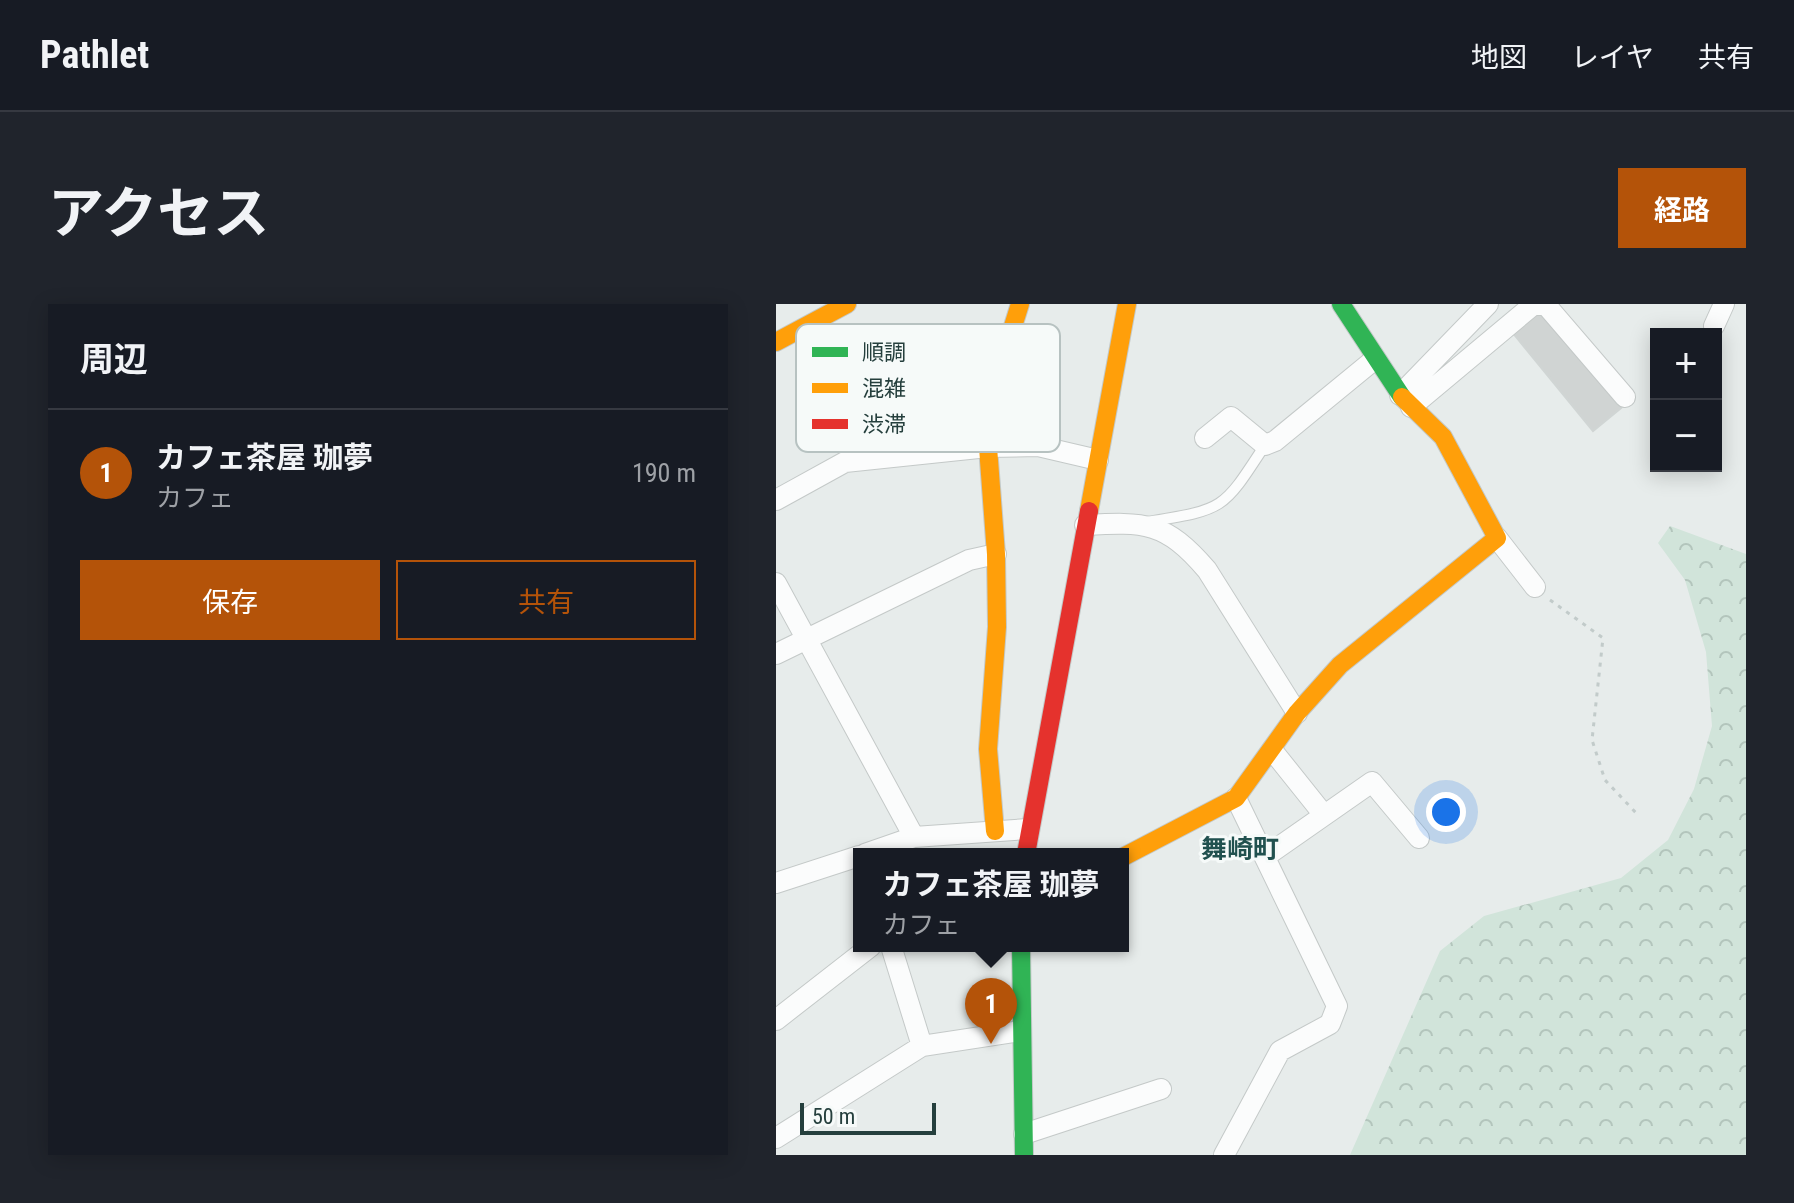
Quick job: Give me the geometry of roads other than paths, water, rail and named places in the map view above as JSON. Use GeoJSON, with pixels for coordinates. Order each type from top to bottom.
{"type":"FeatureCollection","features":[{"type":"Feature","properties":{"kind":"street"},"geometry":{"type":"LineString","coordinates":[[810,324],[847,304]]}},
{"type":"Feature","properties":{"kind":"street"},"geometry":{"type":"LineString","coordinates":[[1014,324],[1020,304]]}},
{"type":"Feature","properties":{"kind":"street"},"geometry":{"type":"LineString","coordinates":[[1026,848],[1127,304]]}},
{"type":"Feature","properties":{"kind":"street"},"geometry":{"type":"LineString","coordinates":[[1341,304],[1406,401],[1443,437],[1497,538],[1535,587]]}},
{"type":"Feature","properties":{"kind":"street"},"geometry":{"type":"LineString","coordinates":[[1406,401],[1488,304]]}},
{"type":"Feature","properties":{"kind":"street"},"geometry":{"type":"LineString","coordinates":[[1714,326],[1724,304]]}},
{"type":"Feature","properties":{"kind":"street"},"geometry":{"type":"LineString","coordinates":[[1406,401],[1533,305],[1546,305],[1625,397]]}},
{"type":"Feature","properties":{"kind":"street"},"geometry":{"type":"LineString","coordinates":[[776,342],[796,331]]}},
{"type":"Feature","properties":{"kind":"street"},"geometry":{"type":"LineString","coordinates":[[1205,438],[1231,417],[1265,445],[1275,441],[1375,359]]}},
{"type":"Feature","properties":{"kind":"street"},"geometry":{"type":"LineString","coordinates":[[1060,451],[1098,460]]}},
{"type":"Feature","properties":{"kind":"street"},"geometry":{"type":"LineString","coordinates":[[776,500],[845,462],[940,452]]}},
{"type":"Feature","properties":{"kind":"street"},"geometry":{"type":"LineString","coordinates":[[988,452],[996,554],[997,627],[988,749],[995,831]]}},
{"type":"Feature","properties":{"kind":"street"},"geometry":{"type":"LineString","coordinates":[[1085,525],[1141,523],[1188,549],[1207,570],[1297,713]]}},
{"type":"Feature","properties":{"kind":"street"},"geometry":{"type":"LineString","coordinates":[[1129,854],[1236,798],[1297,713],[1340,665],[1497,538]]}},
{"type":"Feature","properties":{"kind":"street"},"geometry":{"type":"LineString","coordinates":[[776,654],[969,560],[996,554]]}},
{"type":"Feature","properties":{"kind":"street"},"geometry":{"type":"LineString","coordinates":[[776,583],[914,837]]}},
{"type":"Feature","properties":{"kind":"street"},"geometry":{"type":"LineString","coordinates":[[1272,750],[1324,815]]}},
{"type":"Feature","properties":{"kind":"street"},"geometry":{"type":"LineString","coordinates":[[1266,856],[1372,782],[1419,838]]}},
{"type":"Feature","properties":{"kind":"street"},"geometry":{"type":"LineString","coordinates":[[1224,1155],[1280,1051],[1330,1024],[1337,1006],[1236,798]]}},
{"type":"Feature","properties":{"kind":"street"},"geometry":{"type":"LineString","coordinates":[[882,848],[914,837],[1028,829]]}},
{"type":"Feature","properties":{"kind":"street"},"geometry":{"type":"LineString","coordinates":[[776,883],[853,858]]}},
{"type":"Feature","properties":{"kind":"street"},"geometry":{"type":"LineString","coordinates":[[776,1020],[863,952]]}},
{"type":"Feature","properties":{"kind":"street"},"geometry":{"type":"LineString","coordinates":[[893,952],[922,1046]]}},
{"type":"Feature","properties":{"kind":"street"},"geometry":{"type":"LineString","coordinates":[[1021,952],[1024,1155]]}},
{"type":"Feature","properties":{"kind":"street"},"geometry":{"type":"LineString","coordinates":[[776,1138],[922,1046],[1021,1031]]}},
{"type":"Feature","properties":{"kind":"street"},"geometry":{"type":"LineString","coordinates":[[1024,1134],[1161,1089]]}},
{"type":"Feature","properties":{"kind":"lane"},"geometry":{"type":"LineString","coordinates":[[1141,523],[1202,513],[1220,505],[1234,493],[1265,445]]}},
{"type":"Feature","properties":{"kind":"place","name":"カフェ茶屋 珈夢"},"geometry":{"type":"Point","coordinates":[991,1044]}},
{"type":"Feature","properties":{"kind":"district","name":"舞崎町"},"geometry":{"type":"Point","coordinates":[1240,849]}}]}
